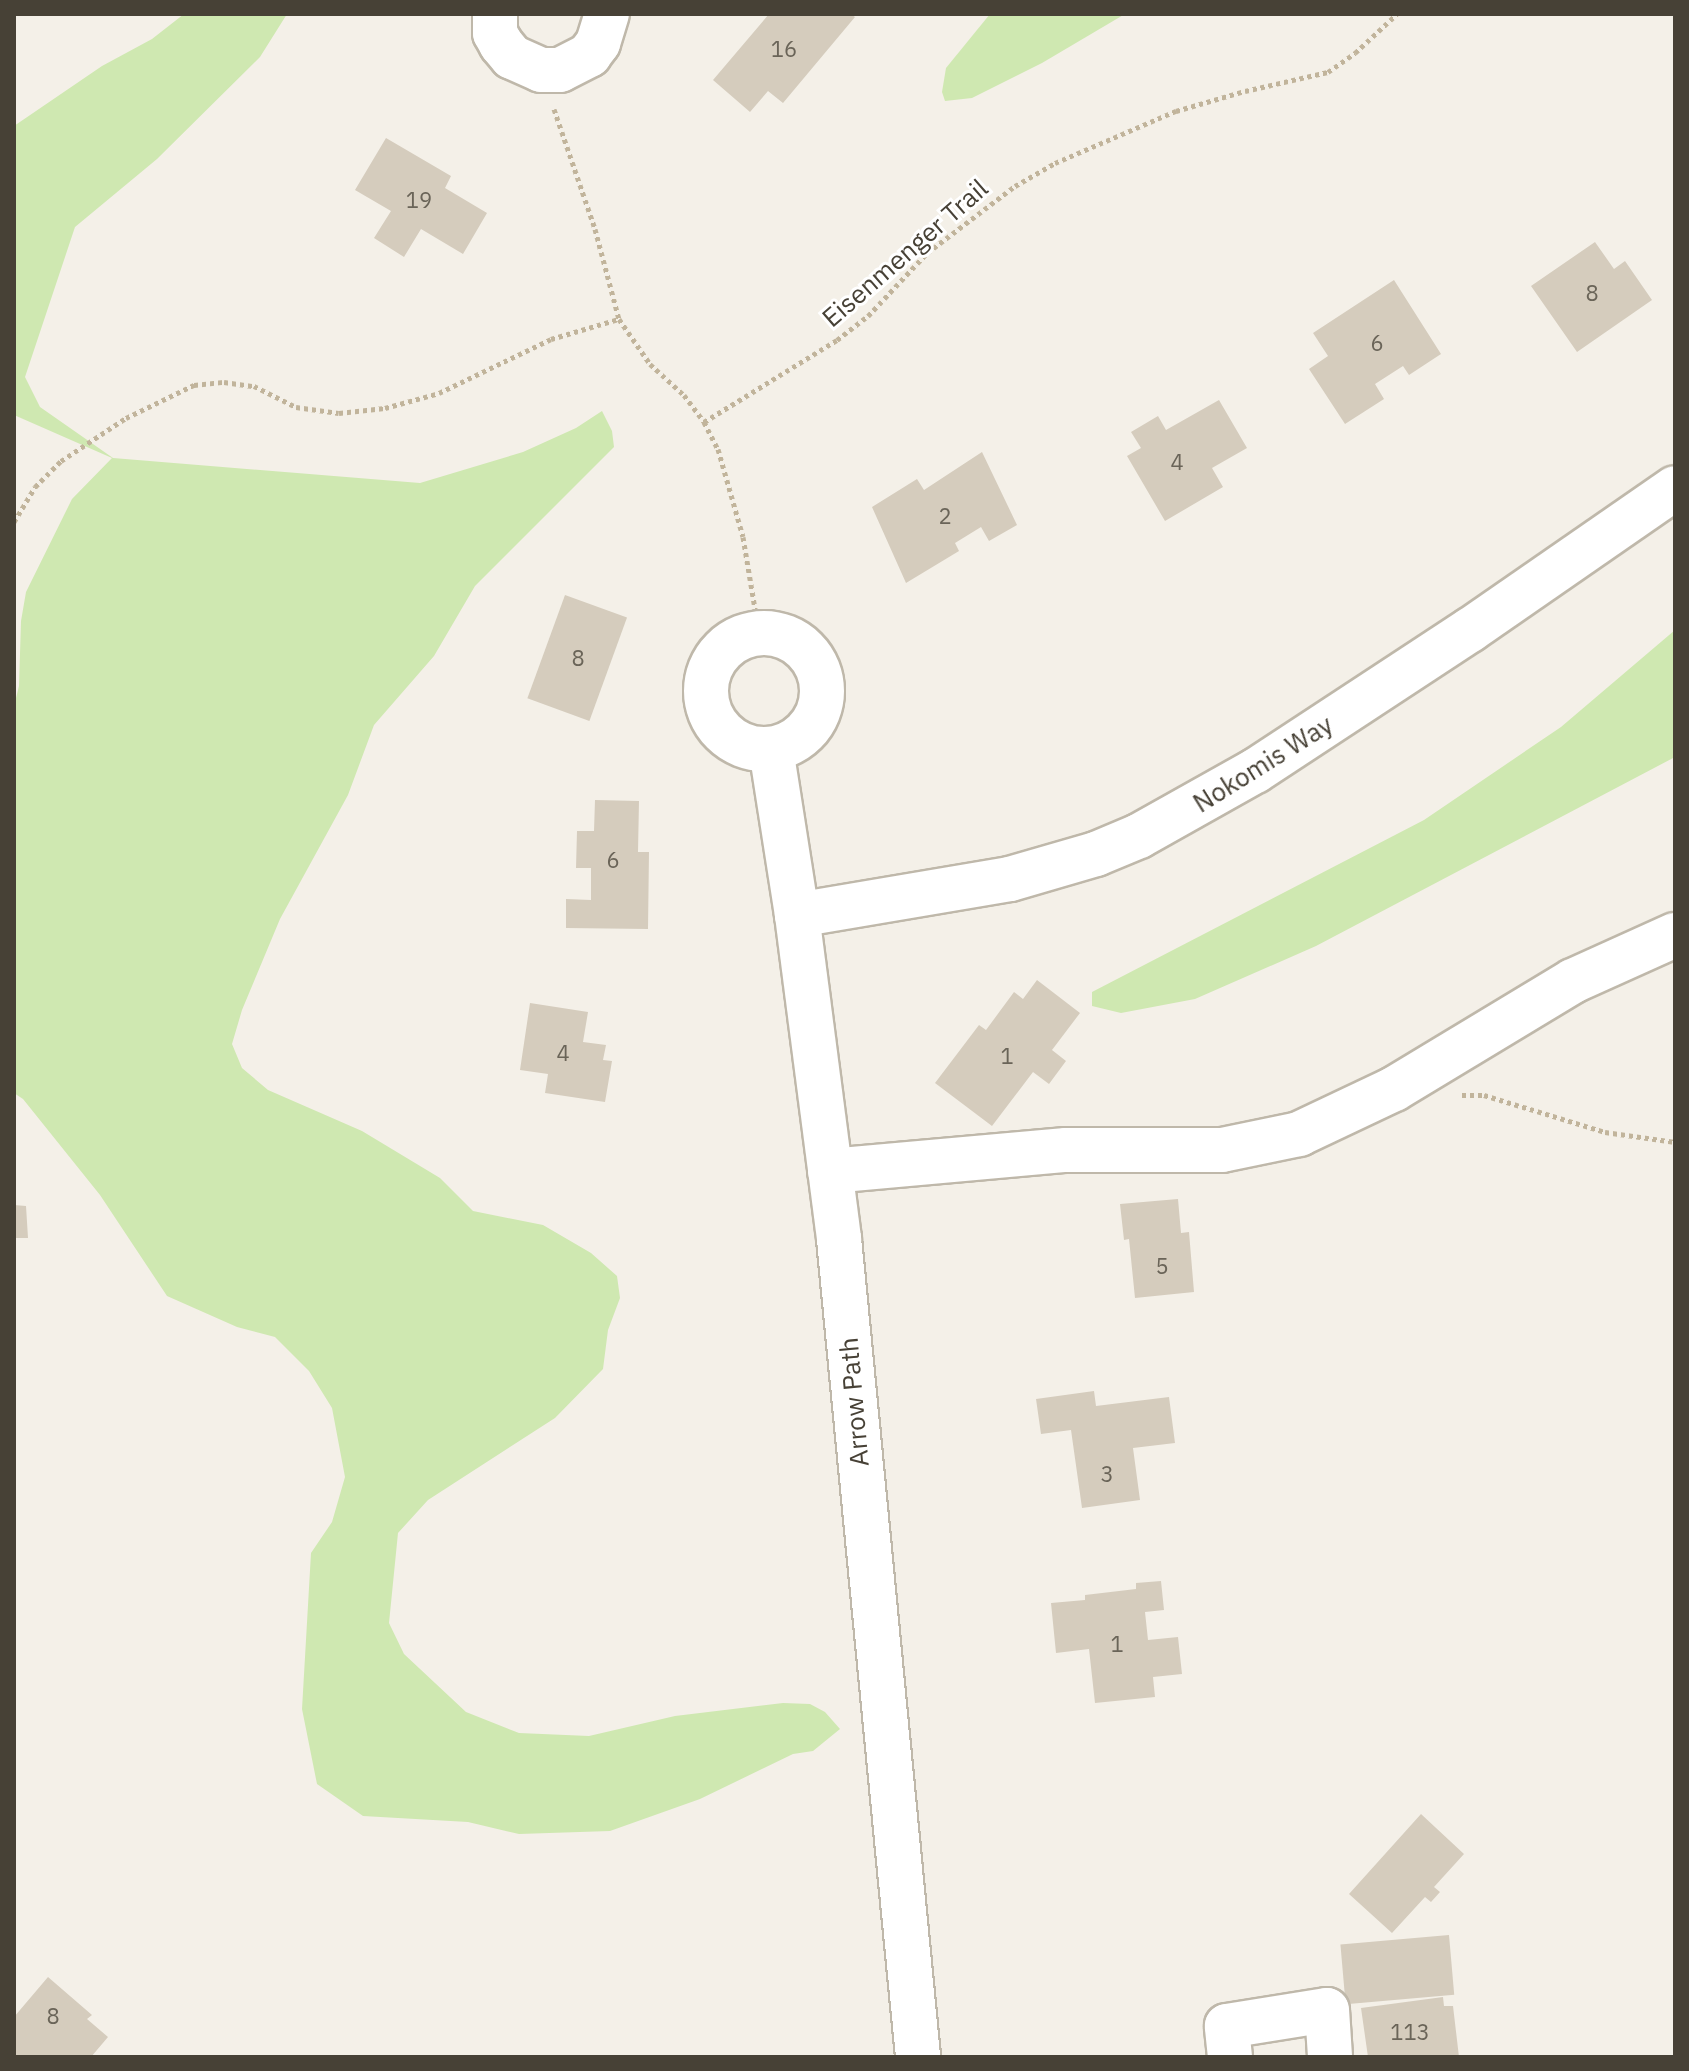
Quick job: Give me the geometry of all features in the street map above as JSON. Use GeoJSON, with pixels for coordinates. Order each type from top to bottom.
{"type":"FeatureCollection","features":[{"type":"Feature","properties":{"kind":"street"},"geometry":{"type":"LineString","coordinates":[[495,14],[495,33],[507,51],[528,67],[541,70],[560,70],[589,55],[598,43],[607,14]]}},
{"type":"Feature","properties":{"kind":"street","name":"Nokomis Way"},"geometry":{"type":"LineString","coordinates":[[797,915],[1010,879],[1083,858],[1139,836],[1215,796],[1281,754],[1675,488]]}},
{"type":"Feature","properties":{"kind":"street"},"geometry":{"type":"LineString","coordinates":[[759,633],[774,634],[802,648],[815,664],[821,682],[821,699],[808,729],[792,742],[771,749],[736,742],[713,719],[707,702],[706,685],[719,655],[731,644],[759,633]]}},
{"type":"Feature","properties":{"kind":"street","name":"Arrow Path"},"geometry":{"type":"LineString","coordinates":[[771,749],[797,915],[830,1171],[918,2057]]}},
{"type":"Feature","properties":{"kind":"street"},"geometry":{"type":"LineString","coordinates":[[830,1171],[1051,1151],[1222,1150],[1299,1134],[1394,1089],[1573,981],[1675,935]]}},
{"type":"Feature","properties":{"kind":"street"},"geometry":{"type":"LineString","coordinates":[[1230,2057],[1227,2026],[1327,2010],[1330,2057]]}},
{"type":"Feature","properties":{"kind":"path","name":"Eisenmenger Trail"},"geometry":{"type":"LineString","coordinates":[[704,422],[837,340],[868,316],[927,253],[1015,186],[1055,163],[1176,111],[1328,72],[1355,53],[1397,14]]}},
{"type":"Feature","properties":{"kind":"path"},"geometry":{"type":"LineString","coordinates":[[541,70],[595,229],[619,319],[632,342],[684,395],[704,422],[733,493],[759,633]]}},
{"type":"Feature","properties":{"kind":"path"},"geometry":{"type":"LineString","coordinates":[[14,522],[35,487],[61,461],[126,418],[194,385],[224,382],[254,386],[296,407],[339,413],[385,408],[439,393],[551,339],[619,319]]}},
{"type":"Feature","properties":{"kind":"path"},"geometry":{"type":"LineString","coordinates":[[1453,1095],[1484,1095],[1605,1132],[1675,1142]]}},
{"type":"Feature","properties":{"kind":"green space"},"geometry":{"type":"Polygon","coordinates":[[[184,14],[287,14],[260,57],[157,159],[75,227],[25,377],[40,407],[113,458],[420,483],[523,452],[576,428],[602,411],[612,431],[614,447],[475,586],[434,656],[374,725],[348,795],[280,919],[242,1010],[232,1044],[242,1068],[268,1090],[362,1131],[440,1178],[473,1211],[543,1225],[591,1253],[617,1276],[620,1298],[608,1330],[603,1369],[555,1418],[428,1500],[398,1533],[389,1623],[404,1654],[466,1712],[519,1733],[589,1736],[675,1716],[783,1703],[810,1704],[825,1712],[840,1729],[813,1751],[793,1754],[700,1799],[610,1831],[519,1834],[468,1822],[363,1816],[317,1784],[302,1709],[311,1553],[332,1522],[345,1477],[332,1408],[309,1371],[275,1337],[237,1327],[167,1296],[100,1195],[23,1099],[14,1093],[14,706],[19,686],[21,621],[26,592],[72,499],[112,458],[14,415],[14,126],[102,66],[152,39],[184,14]]]}},
{"type":"Feature","properties":{"kind":"green space"},"geometry":{"type":"Polygon","coordinates":[[[990,14],[1125,14],[1042,63],[972,98],[945,101],[942,92],[946,68],[990,14]]]}},
{"type":"Feature","properties":{"kind":"green space"},"geometry":{"type":"Polygon","coordinates":[[[1675,630],[1675,757],[1316,946],[1195,999],[1121,1013],[1092,1006],[1092,992],[1424,820],[1561,727],[1675,630]]]}},
{"type":"Feature","properties":{"kind":"building"},"geometry":{"type":"Polygon","coordinates":[[[769,14],[851,14],[855,17],[783,103],[768,91],[750,112],[713,80],[769,14]]]}},
{"type":"Feature","properties":{"kind":"building"},"geometry":{"type":"Polygon","coordinates":[[[386,138],[451,176],[445,188],[487,213],[463,254],[421,229],[404,257],[374,238],[391,211],[355,190],[386,138]]]}},
{"type":"Feature","properties":{"kind":"building"},"geometry":{"type":"Polygon","coordinates":[[[1595,242],[1614,269],[1625,261],[1652,300],[1577,352],[1531,286],[1595,242]]]}},
{"type":"Feature","properties":{"kind":"building"},"geometry":{"type":"Polygon","coordinates":[[[1394,280],[1441,354],[1409,375],[1403,366],[1375,384],[1384,399],[1345,424],[1309,369],[1328,356],[1313,333],[1394,280]]]}},
{"type":"Feature","properties":{"kind":"building"},"geometry":{"type":"Polygon","coordinates":[[[1219,400],[1247,448],[1212,468],[1223,487],[1165,521],[1127,456],[1141,448],[1131,432],[1158,416],[1166,430],[1219,400]]]}},
{"type":"Feature","properties":{"kind":"building"},"geometry":{"type":"Polygon","coordinates":[[[982,452],[1017,525],[989,541],[981,527],[955,543],[959,551],[906,583],[872,507],[917,479],[924,490],[982,452]]]}},
{"type":"Feature","properties":{"kind":"building"},"geometry":{"type":"Polygon","coordinates":[[[565,595],[627,618],[589,721],[527,698],[565,595]]]}},
{"type":"Feature","properties":{"kind":"building"},"geometry":{"type":"Polygon","coordinates":[[[595,800],[639,801],[638,852],[649,852],[648,929],[566,928],[566,899],[591,900],[591,868],[576,868],[577,831],[594,831],[595,800]]]}},
{"type":"Feature","properties":{"kind":"building"},"geometry":{"type":"Polygon","coordinates":[[[1037,980],[1080,1013],[1052,1050],[1066,1061],[1049,1084],[1033,1072],[992,1126],[935,1083],[979,1025],[986,1030],[1014,992],[1023,999],[1037,980]]]}},
{"type":"Feature","properties":{"kind":"building"},"geometry":{"type":"Polygon","coordinates":[[[530,1003],[588,1012],[583,1042],[606,1045],[603,1060],[612,1061],[605,1102],[545,1093],[548,1074],[520,1070],[530,1003]]]}},
{"type":"Feature","properties":{"kind":"building"},"geometry":{"type":"Polygon","coordinates":[[[1178,1199],[1181,1233],[1189,1232],[1194,1292],[1135,1298],[1129,1239],[1124,1240],[1120,1204],[1178,1199]]]}},
{"type":"Feature","properties":{"kind":"building"},"geometry":{"type":"Polygon","coordinates":[[[14,1205],[26,1206],[28,1238],[14,1238],[14,1205]]]}},
{"type":"Feature","properties":{"kind":"building"},"geometry":{"type":"Polygon","coordinates":[[[1094,1391],[1096,1406],[1169,1397],[1175,1443],[1133,1448],[1140,1500],[1082,1508],[1071,1430],[1041,1434],[1036,1399],[1094,1391]]]}},
{"type":"Feature","properties":{"kind":"building"},"geometry":{"type":"Polygon","coordinates":[[[1161,1581],[1164,1610],[1145,1612],[1148,1640],[1178,1637],[1182,1674],[1153,1677],[1155,1697],[1095,1703],[1089,1649],[1056,1653],[1051,1603],[1085,1600],[1085,1595],[1136,1589],[1136,1583],[1161,1581]]]}},
{"type":"Feature","properties":{"kind":"building"},"geometry":{"type":"Polygon","coordinates":[[[1421,1814],[1464,1854],[1434,1887],[1440,1892],[1431,1902],[1425,1897],[1392,1933],[1349,1894],[1421,1814]]]}},
{"type":"Feature","properties":{"kind":"building"},"geometry":{"type":"Polygon","coordinates":[[[1449,1935],[1454,1995],[1346,2004],[1340,1944],[1449,1935]]]}},
{"type":"Feature","properties":{"kind":"building"},"geometry":{"type":"Polygon","coordinates":[[[48,1977],[92,2015],[87,2019],[108,2037],[91,2057],[14,2057],[14,2017],[48,1977]]]}},
{"type":"Feature","properties":{"kind":"building"},"geometry":{"type":"Polygon","coordinates":[[[1443,1997],[1444,2006],[1453,2006],[1459,2057],[1368,2057],[1361,2008],[1443,1997]]]}}]}
